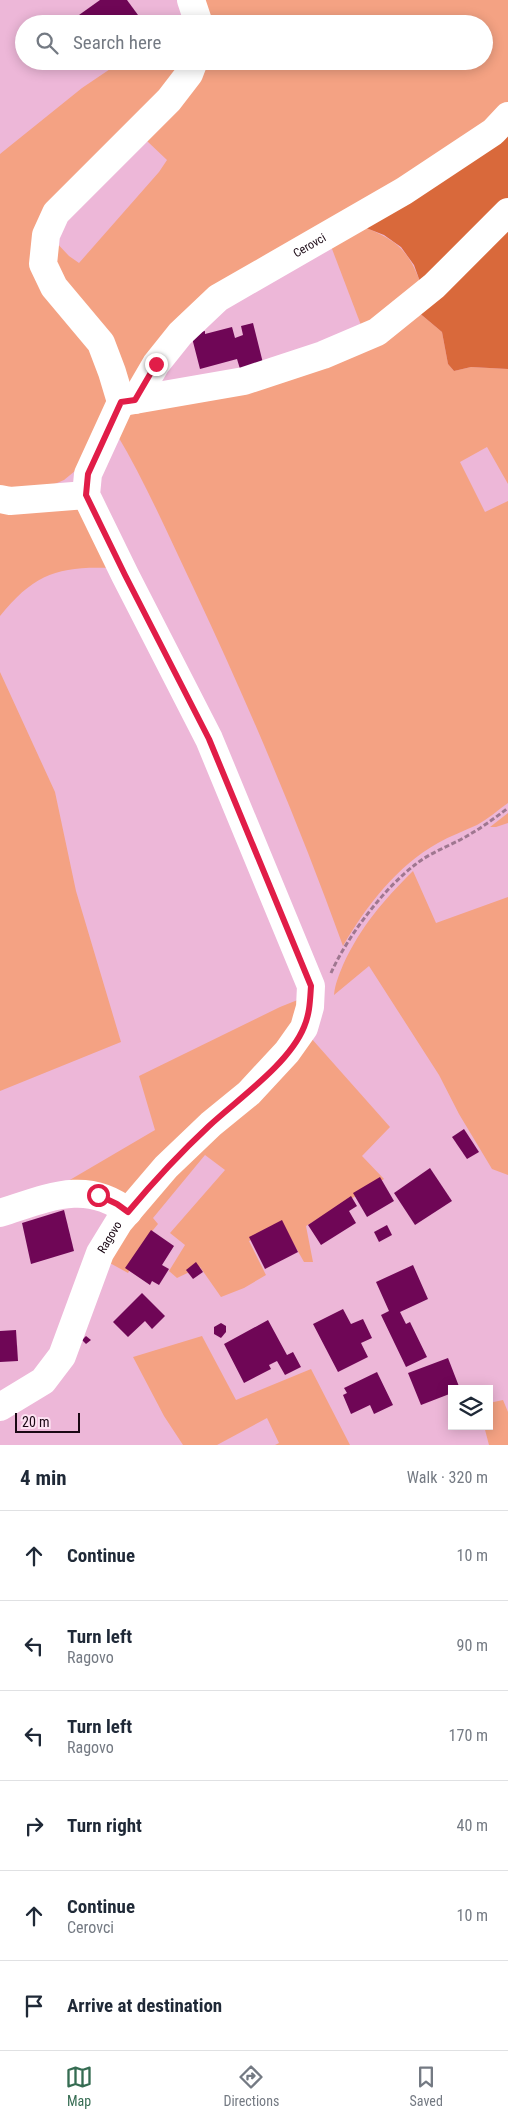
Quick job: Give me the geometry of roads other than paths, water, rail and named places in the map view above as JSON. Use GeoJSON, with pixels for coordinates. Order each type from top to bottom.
{"type":"FeatureCollection","features":[{"type":"Feature","properties":{"kind":"street"},"geometry":{"type":"LineString","coordinates":[[191,0],[196,15]]}},
{"type":"Feature","properties":{"kind":"street"},"geometry":{"type":"LineString","coordinates":[[191,70],[170,100],[56,213],[46,235],[43,264],[54,287],[101,343],[112,372],[128,401],[244,381],[323,355],[377,332],[434,286],[508,212]]}},
{"type":"Feature","properties":{"kind":"street","name":"Cerovci"},"geometry":{"type":"LineString","coordinates":[[86,495],[88,474],[128,401],[180,334],[218,298],[404,192],[493,132],[508,116]]}},
{"type":"Feature","properties":{"kind":"street"},"geometry":{"type":"LineString","coordinates":[[0,499],[10,501],[86,495]]}},
{"type":"Feature","properties":{"kind":"street","name":"Ragovo"},"geometry":{"type":"LineString","coordinates":[[0,1407],[43,1381],[62,1356],[100,1253],[119,1222],[166,1167],[249,1093],[287,1052],[304,1028],[310,1006],[311,986],[209,739],[86,495]]}},
{"type":"Feature","properties":{"kind":"street"},"geometry":{"type":"LineString","coordinates":[[0,1214],[51,1197],[84,1193],[104,1198],[128,1212]]}}]}
